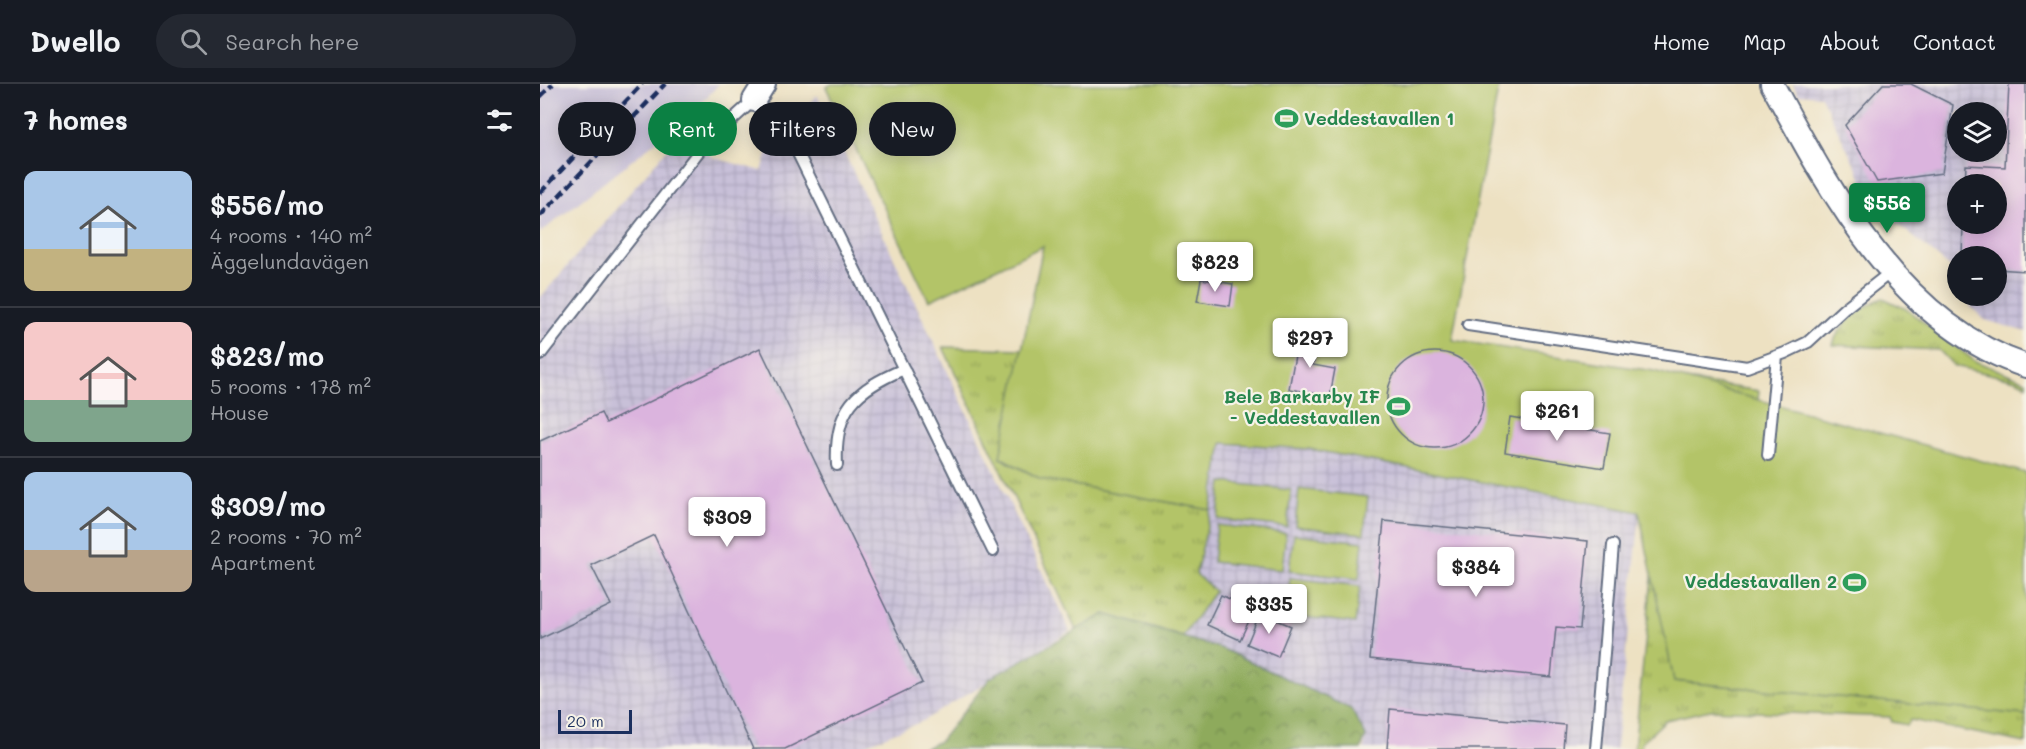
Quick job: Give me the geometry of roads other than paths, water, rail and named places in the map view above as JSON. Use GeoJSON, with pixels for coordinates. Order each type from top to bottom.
{"type":"FeatureCollection","features":[{"type":"Feature","properties":{"kind":"street"},"geometry":{"type":"LineString","coordinates":[[1772,84],[1828,187],[1860,233],[1892,271],[1923,303],[1971,342],[2006,360],[2026,366]]}},
{"type":"Feature","properties":{"kind":"lane"},"geometry":{"type":"LineString","coordinates":[[540,355],[703,146],[759,92],[786,129],[993,550]]}},
{"type":"Feature","properties":{"kind":"lane"},"geometry":{"type":"LineString","coordinates":[[1468,326],[1747,367],[1808,342],[1845,308],[1892,271]]}},
{"type":"Feature","properties":{"kind":"lane"},"geometry":{"type":"LineString","coordinates":[[1768,455],[1777,356]]}},
{"type":"Feature","properties":{"kind":"lane"},"geometry":{"type":"LineString","coordinates":[[837,465],[836,447],[844,415],[859,392],[904,369]]}},
{"type":"Feature","properties":{"kind":"lane"},"geometry":{"type":"LineString","coordinates":[[1596,749],[1613,545]]}},
{"type":"Feature","properties":{"kind":"railway"},"geometry":{"type":"LineString","coordinates":[[540,97],[553,84]]}},
{"type":"Feature","properties":{"kind":"railway"},"geometry":{"type":"LineString","coordinates":[[540,193],[642,84]]}},
{"type":"Feature","properties":{"kind":"railway"},"geometry":{"type":"LineString","coordinates":[[540,216],[665,84]]}},
{"type":"Feature","properties":{"kind":"place","name":"Veddestavallen 1"},"geometry":{"type":"Point","coordinates":[1286,119]}},
{"type":"Feature","properties":{"kind":"place","name":"Bele Barkarby IF - Veddestavallen"},"geometry":{"type":"Point","coordinates":[1398,407]}},
{"type":"Feature","properties":{"kind":"place","name":"Veddestavallen 2"},"geometry":{"type":"Point","coordinates":[1855,582]}}]}
